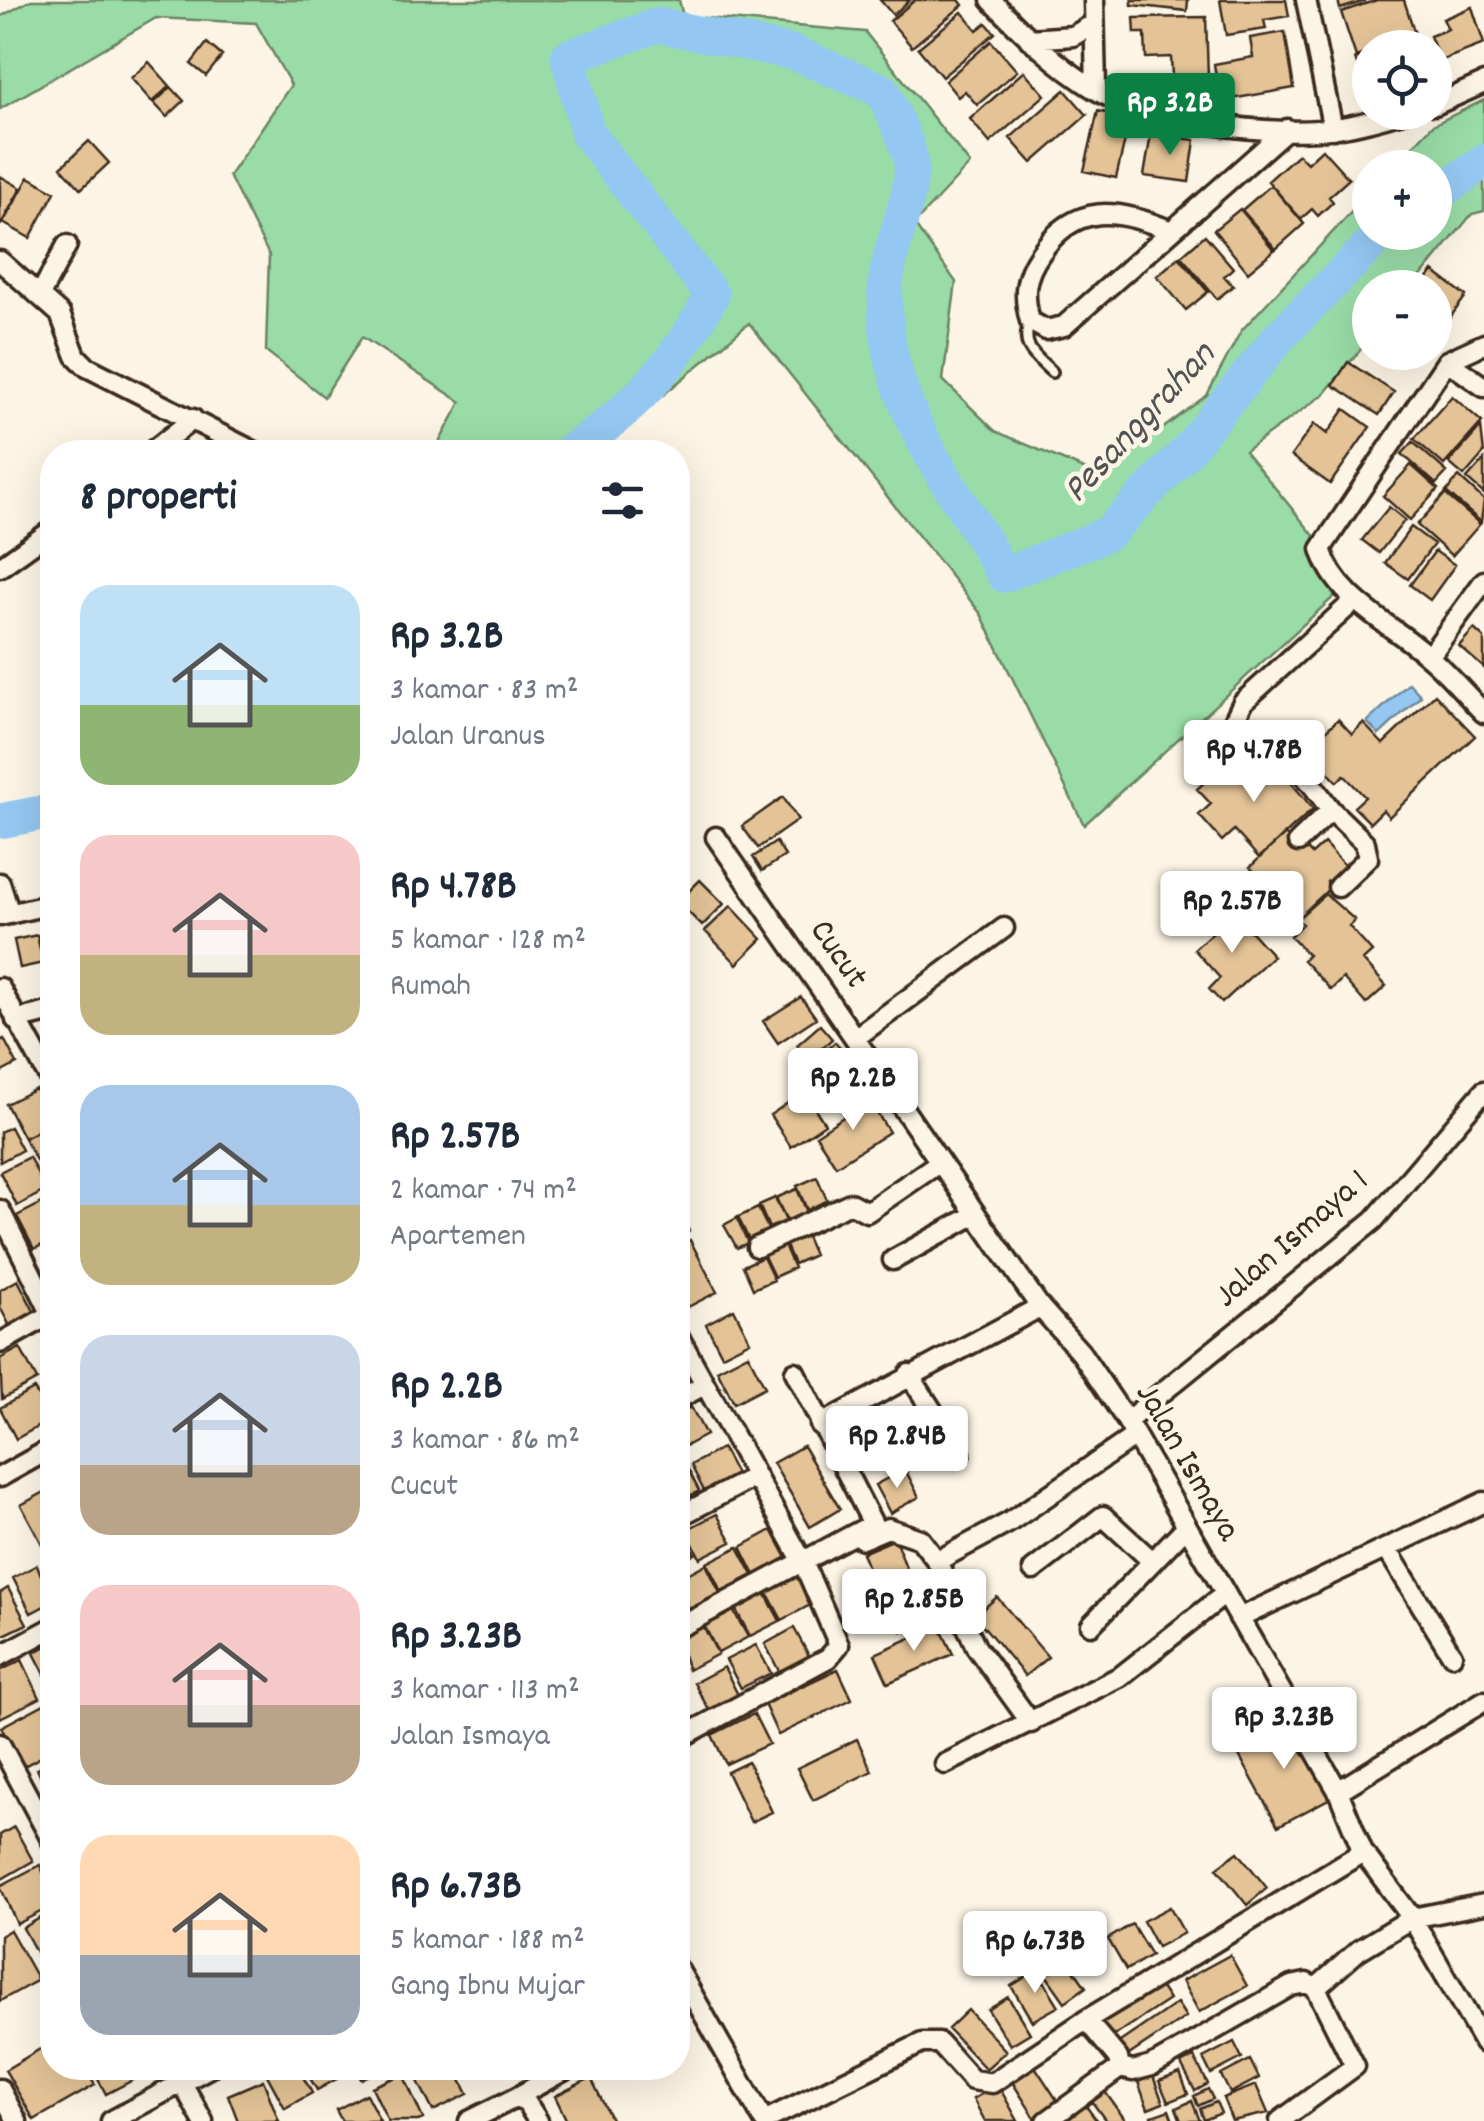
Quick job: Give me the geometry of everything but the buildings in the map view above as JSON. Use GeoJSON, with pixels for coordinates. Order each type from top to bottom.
{"type":"FeatureCollection","features":[{"type":"Feature","properties":{"kind":"street"},"geometry":{"type":"LineString","coordinates":[[990,0],[1029,39],[1096,90],[1140,108],[1204,123],[1288,129],[1332,129],[1352,124]]}},
{"type":"Feature","properties":{"kind":"street"},"geometry":{"type":"LineString","coordinates":[[1094,0],[1096,90]]}},
{"type":"Feature","properties":{"kind":"street"},"geometry":{"type":"LineString","coordinates":[[1306,0],[1332,129]]}},
{"type":"Feature","properties":{"kind":"street"},"geometry":{"type":"LineString","coordinates":[[1029,39],[1072,36],[1093,24]]}},
{"type":"Feature","properties":{"kind":"street"},"geometry":{"type":"LineString","coordinates":[[1452,97],[1484,83]]}},
{"type":"Feature","properties":{"kind":"street"},"geometry":{"type":"LineString","coordinates":[[1171,232],[1100,212],[1076,218],[1056,231],[1030,268],[1023,296],[1030,321],[1046,330],[1064,326],[1171,232],[1288,129]]}},
{"type":"Feature","properties":{"kind":"street"},"geometry":{"type":"LineString","coordinates":[[40,295],[68,245]]}},
{"type":"Feature","properties":{"kind":"street"},"geometry":{"type":"LineString","coordinates":[[0,261],[60,314],[76,356],[86,367],[232,440]]}},
{"type":"Feature","properties":{"kind":"street"},"geometry":{"type":"LineString","coordinates":[[1452,359],[1484,344]]}},
{"type":"Feature","properties":{"kind":"street"},"geometry":{"type":"LineString","coordinates":[[1452,365],[1484,387]]}},
{"type":"Feature","properties":{"kind":"street"},"geometry":{"type":"LineString","coordinates":[[1441,370],[1321,549],[1327,568],[1355,600],[1430,657],[1484,714]]}},
{"type":"Feature","properties":{"kind":"street"},"geometry":{"type":"LineString","coordinates":[[167,440],[193,420]]}},
{"type":"Feature","properties":{"kind":"street"},"geometry":{"type":"LineString","coordinates":[[0,567],[40,539]]}},
{"type":"Feature","properties":{"kind":"street"},"geometry":{"type":"LineString","coordinates":[[1430,657],[1484,581]]}},
{"type":"Feature","properties":{"kind":"street"},"geometry":{"type":"LineString","coordinates":[[1338,887],[1368,858],[1365,844],[1331,810],[1297,766],[1283,755],[1245,747],[1232,725],[1243,702],[1355,600]]}},
{"type":"Feature","properties":{"kind":"street"},"geometry":{"type":"LineString","coordinates":[[1298,842],[1331,810]]}},
{"type":"Feature","properties":{"kind":"street","name":"Cucut"},"geometry":{"type":"LineString","coordinates":[[716,837],[1040,1307]]}},
{"type":"Feature","properties":{"kind":"street"},"geometry":{"type":"LineString","coordinates":[[0,883],[5,915],[40,907]]}},
{"type":"Feature","properties":{"kind":"street"},"geometry":{"type":"LineString","coordinates":[[855,1038],[1004,928]]}},
{"type":"Feature","properties":{"kind":"street"},"geometry":{"type":"LineString","coordinates":[[0,988],[40,1063]]}},
{"type":"Feature","properties":{"kind":"street"},"geometry":{"type":"LineString","coordinates":[[16,1020],[40,1014]]}},
{"type":"Feature","properties":{"kind":"street","name":"Jalan Ismaya 1"},"geometry":{"type":"LineString","coordinates":[[937,1562],[1008,1523],[1131,1429],[1374,1220],[1484,1091]]}},
{"type":"Feature","properties":{"kind":"street"},"geometry":{"type":"LineString","coordinates":[[758,1247],[850,1203],[867,1212],[940,1162]]}},
{"type":"Feature","properties":{"kind":"street"},"geometry":{"type":"LineString","coordinates":[[892,1260],[976,1214]]}},
{"type":"Feature","properties":{"kind":"street"},"geometry":{"type":"LineString","coordinates":[[2,1218],[40,1291]]}},
{"type":"Feature","properties":{"kind":"street"},"geometry":{"type":"LineString","coordinates":[[820,1425],[908,1374],[1040,1307]]}},
{"type":"Feature","properties":{"kind":"street","name":"Jalan Ismaya"},"geometry":{"type":"LineString","coordinates":[[1040,1307],[1081,1353],[1131,1429],[1338,1791],[1363,1852],[1412,1918],[1484,2042]]}},
{"type":"Feature","properties":{"kind":"street"},"geometry":{"type":"LineString","coordinates":[[0,1343],[40,1321]]}},
{"type":"Feature","properties":{"kind":"street"},"geometry":{"type":"LineString","coordinates":[[690,1358],[803,1562],[838,1643],[828,1658],[690,1733]]}},
{"type":"Feature","properties":{"kind":"street"},"geometry":{"type":"LineString","coordinates":[[690,1622],[873,1524],[796,1372]]}},
{"type":"Feature","properties":{"kind":"street"},"geometry":{"type":"LineString","coordinates":[[908,1374],[960,1454]]}},
{"type":"Feature","properties":{"kind":"street"},"geometry":{"type":"LineString","coordinates":[[690,1393],[704,1385]]}},
{"type":"Feature","properties":{"kind":"street"},"geometry":{"type":"LineString","coordinates":[[0,1477],[40,1455]]}},
{"type":"Feature","properties":{"kind":"street"},"geometry":{"type":"LineString","coordinates":[[690,1511],[756,1476]]}},
{"type":"Feature","properties":{"kind":"street"},"geometry":{"type":"LineString","coordinates":[[1239,1618],[1388,1551],[1484,1502]]}},
{"type":"Feature","properties":{"kind":"street"},"geometry":{"type":"LineString","coordinates":[[1033,1570],[1103,1516],[1152,1561]]}},
{"type":"Feature","properties":{"kind":"street"},"geometry":{"type":"LineString","coordinates":[[855,1534],[860,1540],[888,1528],[920,1539],[937,1562],[976,1647],[1031,1723]]}},
{"type":"Feature","properties":{"kind":"street"},"geometry":{"type":"LineString","coordinates":[[1091,1626],[1185,1528]]}},
{"type":"Feature","properties":{"kind":"street"},"geometry":{"type":"LineString","coordinates":[[1388,1551],[1452,1654]]}},
{"type":"Feature","properties":{"kind":"street"},"geometry":{"type":"LineString","coordinates":[[946,1764],[1121,1676],[1225,1594]]}},
{"type":"Feature","properties":{"kind":"street"},"geometry":{"type":"LineString","coordinates":[[0,1656],[40,1634]]}},
{"type":"Feature","properties":{"kind":"street"},"geometry":{"type":"LineString","coordinates":[[1338,1791],[1484,1701]]}},
{"type":"Feature","properties":{"kind":"street"},"geometry":{"type":"LineString","coordinates":[[0,1744],[40,1819]]}},
{"type":"Feature","properties":{"kind":"street"},"geometry":{"type":"LineString","coordinates":[[690,1990],[764,2121],[922,2043],[940,2044],[972,2080],[992,2083],[1086,2020],[1363,1852]]}},
{"type":"Feature","properties":{"kind":"street"},"geometry":{"type":"LineString","coordinates":[[1316,1988],[1360,1950],[1412,1918],[1484,1904]]}},
{"type":"Feature","properties":{"kind":"street"},"geometry":{"type":"LineString","coordinates":[[1047,2121],[1120,2068],[1133,2071],[1152,2066],[1291,1986],[1306,1983],[1316,1988],[1355,2066],[1280,2121]]}},
{"type":"Feature","properties":{"kind":"street"},"geometry":{"type":"LineString","coordinates":[[1086,2020],[1118,2058],[1120,2068]]}},
{"type":"Feature","properties":{"kind":"street"},"geometry":{"type":"LineString","coordinates":[[111,2121],[171,2080]]}},
{"type":"Feature","properties":{"kind":"street"},"geometry":{"type":"LineString","coordinates":[[181,2080],[204,2121]]}},
{"type":"Feature","properties":{"kind":"street"},"geometry":{"type":"LineString","coordinates":[[469,2121],[547,2080]]}},
{"type":"Feature","properties":{"kind":"street"},"geometry":{"type":"LineString","coordinates":[[0,2089],[17,2121]]}},
{"type":"Feature","properties":{"kind":"street"},"geometry":{"type":"LineString","coordinates":[[515,2098],[526,2102],[538,2121]]}},
{"type":"Feature","properties":{"kind":"lane"},"geometry":{"type":"LineString","coordinates":[[1030,321],[1024,338],[1028,350],[1052,372]]}},
{"type":"Feature","properties":{"kind":"green space"},"geometry":{"type":"Polygon","coordinates":[[[31,0],[679,0],[683,16],[865,32],[970,164],[914,224],[956,282],[943,380],[995,431],[1100,476],[1207,395],[1241,331],[1352,211],[1352,250],[1442,250],[1426,270],[1352,270],[1352,360],[1323,395],[1245,451],[1351,581],[1084,825],[981,614],[749,323],[609,440],[440,440],[461,402],[362,337],[324,397],[266,351],[269,255],[229,176],[291,85],[256,23],[156,18],[0,109],[0,17],[31,0]]]}},
{"type":"Feature","properties":{"kind":"green space"},"geometry":{"type":"Polygon","coordinates":[[[1484,100],[1484,211],[1472,214],[1452,238],[1452,150],[1409,150],[1428,130],[1452,130],[1452,116],[1484,100]]]}},
{"type":"Feature","properties":{"kind":"water"},"geometry":{"type":"Polygon","coordinates":[[[1409,683],[1421,696],[1379,735],[1367,722],[1409,683]]]}},
{"type":"Feature","properties":{"kind":"waterway","name":"Pesanggrahan"},"geometry":{"type":"LineString","coordinates":[[586,440],[651,383],[684,342],[712,295],[588,134],[568,57],[658,25],[794,53],[883,91],[911,163],[885,290],[887,332],[895,371],[924,441],[1004,575],[1107,534],[1186,452],[1279,337],[1365,250]]}},
{"type":"Feature","properties":{"kind":"waterway","name":"Pesanggrahan"},"geometry":{"type":"LineString","coordinates":[[1452,184],[1484,161]]}},
{"type":"Feature","properties":{"kind":"waterway","name":"Pesanggrahan"},"geometry":{"type":"LineString","coordinates":[[0,821],[40,813]]}}]}
